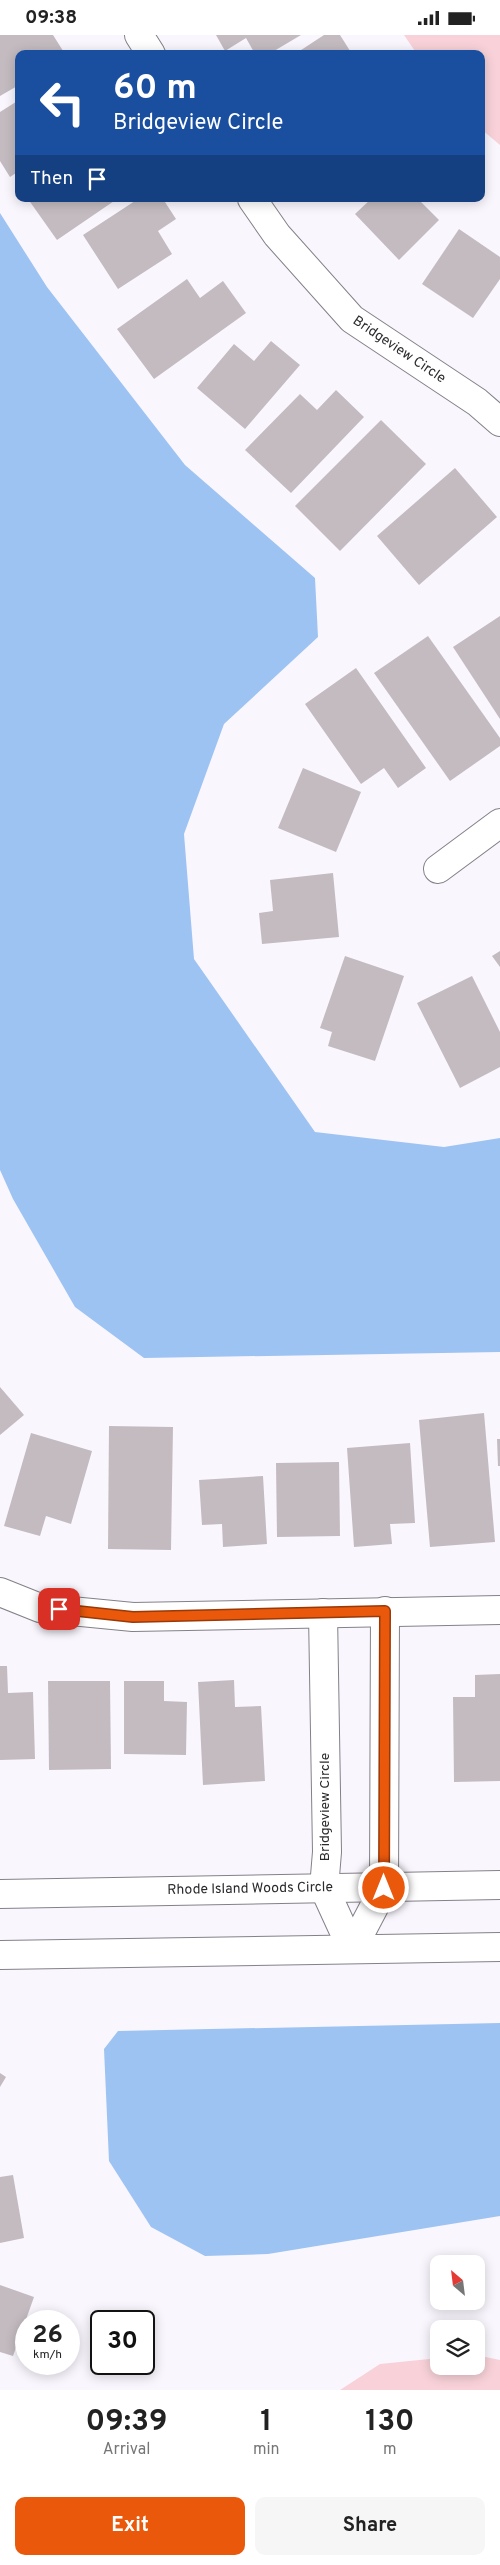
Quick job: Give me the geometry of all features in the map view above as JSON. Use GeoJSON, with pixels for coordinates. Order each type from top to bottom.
{"type":"FeatureCollection","features":[{"type":"Feature","properties":{"kind":"street"},"geometry":{"type":"LineString","coordinates":[[138,35],[149,50]]}},
{"type":"Feature","properties":{"kind":"street","name":"Bridgeview Circle"},"geometry":{"type":"LineString","coordinates":[[254,202],[277,235],[352,319],[477,402],[500,421]]}},
{"type":"Feature","properties":{"kind":"street"},"geometry":{"type":"LineString","coordinates":[[438,869],[500,823]]}},
{"type":"Feature","properties":{"kind":"street"},"geometry":{"type":"LineString","coordinates":[[0,1592],[40,1608],[133,1617],[500,1610]]}},
{"type":"Feature","properties":{"kind":"street"},"geometry":{"type":"LineString","coordinates":[[352,1949],[384,1888],[385,1611]]}},
{"type":"Feature","properties":{"kind":"street","name":"Bridgeview Circle"},"geometry":{"type":"LineString","coordinates":[[323,1613],[327,1852],[324,1888],[352,1949]]}},
{"type":"Feature","properties":{"kind":"street","name":"Rhode Island Woods Circle"},"geometry":{"type":"LineString","coordinates":[[0,1894],[500,1885]]}},
{"type":"Feature","properties":{"kind":"street"},"geometry":{"type":"LineString","coordinates":[[0,1955],[500,1947]]}},
{"type":"Feature","properties":{"kind":"shaded area"},"geometry":{"type":"Polygon","coordinates":[[[404,35],[500,35],[500,145],[485,132],[485,50],[414,50],[404,35]]]}},
{"type":"Feature","properties":{"kind":"shaded area"},"geometry":{"type":"Polygon","coordinates":[[[485,2357],[500,2360],[500,2390],[340,2390],[380,2364],[430,2359],[430,2375],[485,2375],[485,2357]]]}},
{"type":"Feature","properties":{"kind":"water"},"geometry":{"type":"Polygon","coordinates":[[[0,213],[47,287],[185,465],[315,578],[318,637],[224,724],[184,834],[194,959],[315,1132],[444,1147],[500,1138],[500,1352],[144,1358],[75,1307],[13,1199],[0,1170],[0,213]]]}},
{"type":"Feature","properties":{"kind":"water"},"geometry":{"type":"Polygon","coordinates":[[[500,2023],[500,2216],[268,2254],[205,2256],[151,2227],[109,2161],[104,2049],[118,2031],[500,2023]]]}},
{"type":"Feature","properties":{"kind":"building"},"geometry":{"type":"Polygon","coordinates":[[[0,35],[53,35],[62,50],[15,50],[15,87],[0,96],[0,35]]]}},
{"type":"Feature","properties":{"kind":"building"},"geometry":{"type":"Polygon","coordinates":[[[216,35],[301,35],[276,50],[253,50],[246,38],[224,50],[216,35]]]}},
{"type":"Feature","properties":{"kind":"building"},"geometry":{"type":"Polygon","coordinates":[[[324,35],[340,35],[349,50],[301,50],[324,35]]]}},
{"type":"Feature","properties":{"kind":"building"},"geometry":{"type":"Polygon","coordinates":[[[15,103],[15,174],[10,177],[0,161],[0,112],[15,103]]]}},
{"type":"Feature","properties":{"kind":"building"},"geometry":{"type":"Polygon","coordinates":[[[30,202],[113,202],[57,240],[30,202]]]}},
{"type":"Feature","properties":{"kind":"building"},"geometry":{"type":"Polygon","coordinates":[[[133,202],[165,202],[176,219],[158,231],[172,254],[118,289],[83,235],[133,202]]]}},
{"type":"Feature","properties":{"kind":"building"},"geometry":{"type":"Polygon","coordinates":[[[368,202],[421,202],[439,220],[399,260],[355,214],[368,202]]]}},
{"type":"Feature","properties":{"kind":"building"},"geometry":{"type":"Polygon","coordinates":[[[459,229],[500,257],[500,279],[473,318],[422,284],[459,229]]]}},
{"type":"Feature","properties":{"kind":"building"},"geometry":{"type":"Polygon","coordinates":[[[187,279],[200,298],[223,281],[246,313],[154,379],[117,329],[187,279]]]}},
{"type":"Feature","properties":{"kind":"building"},"geometry":{"type":"Polygon","coordinates":[[[271,341],[300,365],[245,429],[197,388],[234,344],[254,361],[271,341]]]}},
{"type":"Feature","properties":{"kind":"building"},"geometry":{"type":"Polygon","coordinates":[[[336,390],[364,417],[291,493],[245,450],[300,394],[317,410],[336,390]]]}},
{"type":"Feature","properties":{"kind":"building"},"geometry":{"type":"Polygon","coordinates":[[[381,420],[426,464],[340,551],[295,506],[381,420]]]}},
{"type":"Feature","properties":{"kind":"building"},"geometry":{"type":"Polygon","coordinates":[[[455,468],[497,517],[419,585],[377,536],[455,468]]]}},
{"type":"Feature","properties":{"kind":"building"},"geometry":{"type":"Polygon","coordinates":[[[500,616],[500,719],[453,647],[500,616]]]}},
{"type":"Feature","properties":{"kind":"building"},"geometry":{"type":"Polygon","coordinates":[[[428,636],[500,738],[500,746],[450,781],[374,673],[428,636]]]}},
{"type":"Feature","properties":{"kind":"building"},"geometry":{"type":"Polygon","coordinates":[[[356,668],[426,768],[398,788],[384,768],[361,784],[305,704],[356,668]]]}},
{"type":"Feature","properties":{"kind":"building"},"geometry":{"type":"Polygon","coordinates":[[[303,768],[361,792],[336,852],[278,828],[303,768]]]}},
{"type":"Feature","properties":{"kind":"building"},"geometry":{"type":"Polygon","coordinates":[[[333,873],[339,937],[262,944],[259,913],[273,911],[270,880],[333,873]]]}},
{"type":"Feature","properties":{"kind":"building"},"geometry":{"type":"Polygon","coordinates":[[[500,951],[500,967],[492,956],[500,951]]]}},
{"type":"Feature","properties":{"kind":"building"},"geometry":{"type":"Polygon","coordinates":[[[345,956],[404,976],[375,1061],[328,1046],[332,1032],[320,1028],[345,956]]]}},
{"type":"Feature","properties":{"kind":"building"},"geometry":{"type":"Polygon","coordinates":[[[472,976],[500,1032],[500,1067],[460,1088],[417,1003],[472,976]]]}},
{"type":"Feature","properties":{"kind":"building"},"geometry":{"type":"Polygon","coordinates":[[[0,1387],[24,1415],[0,1435],[0,1387]]]}},
{"type":"Feature","properties":{"kind":"building"},"geometry":{"type":"Polygon","coordinates":[[[484,1413],[495,1542],[430,1547],[419,1420],[484,1413]]]}},
{"type":"Feature","properties":{"kind":"building"},"geometry":{"type":"Polygon","coordinates":[[[109,1426],[173,1427],[171,1550],[108,1549],[109,1426]]]}},
{"type":"Feature","properties":{"kind":"building"},"geometry":{"type":"Polygon","coordinates":[[[31,1433],[92,1451],[71,1524],[46,1516],[40,1536],[4,1526],[31,1433]]]}},
{"type":"Feature","properties":{"kind":"building"},"geometry":{"type":"Polygon","coordinates":[[[497,1439],[500,1439],[500,1466],[498,1466],[497,1439]]]}},
{"type":"Feature","properties":{"kind":"building"},"geometry":{"type":"Polygon","coordinates":[[[410,1443],[415,1523],[390,1524],[392,1544],[354,1547],[347,1448],[410,1443]]]}},
{"type":"Feature","properties":{"kind":"building"},"geometry":{"type":"Polygon","coordinates":[[[339,1462],[340,1536],[277,1537],[276,1463],[339,1462]]]}},
{"type":"Feature","properties":{"kind":"building"},"geometry":{"type":"Polygon","coordinates":[[[263,1476],[267,1544],[223,1547],[222,1524],[202,1525],[199,1480],[263,1476]]]}},
{"type":"Feature","properties":{"kind":"building"},"geometry":{"type":"Polygon","coordinates":[[[0,1666],[7,1666],[8,1693],[33,1692],[35,1759],[0,1760],[0,1666]]]}},
{"type":"Feature","properties":{"kind":"building"},"geometry":{"type":"Polygon","coordinates":[[[500,1674],[500,1781],[454,1782],[453,1697],[475,1697],[475,1675],[500,1674]]]}},
{"type":"Feature","properties":{"kind":"building"},"geometry":{"type":"Polygon","coordinates":[[[234,1680],[235,1707],[261,1706],[265,1781],[203,1785],[198,1682],[234,1680]]]}},
{"type":"Feature","properties":{"kind":"building"},"geometry":{"type":"Polygon","coordinates":[[[48,1681],[110,1681],[111,1769],[49,1770],[48,1681]]]}},
{"type":"Feature","properties":{"kind":"building"},"geometry":{"type":"Polygon","coordinates":[[[124,1681],[164,1681],[164,1701],[187,1702],[186,1755],[124,1754],[124,1681]]]}},
{"type":"Feature","properties":{"kind":"building"},"geometry":{"type":"Polygon","coordinates":[[[0,2073],[6,2077],[0,2087],[0,2073]]]}},
{"type":"Feature","properties":{"kind":"building"},"geometry":{"type":"Polygon","coordinates":[[[13,2175],[24,2238],[0,2243],[0,2177],[13,2175]]]}},
{"type":"Feature","properties":{"kind":"building"},"geometry":{"type":"Polygon","coordinates":[[[0,2285],[34,2297],[29,2310],[15,2310],[15,2350],[13,2356],[0,2352],[0,2285]]]}},
{"type":"Feature","properties":{"kind":"route"},"geometry":{"type":"LineString","coordinates":[[59,1609],[133,1617],[385,1611],[384,1888]]}}]}
